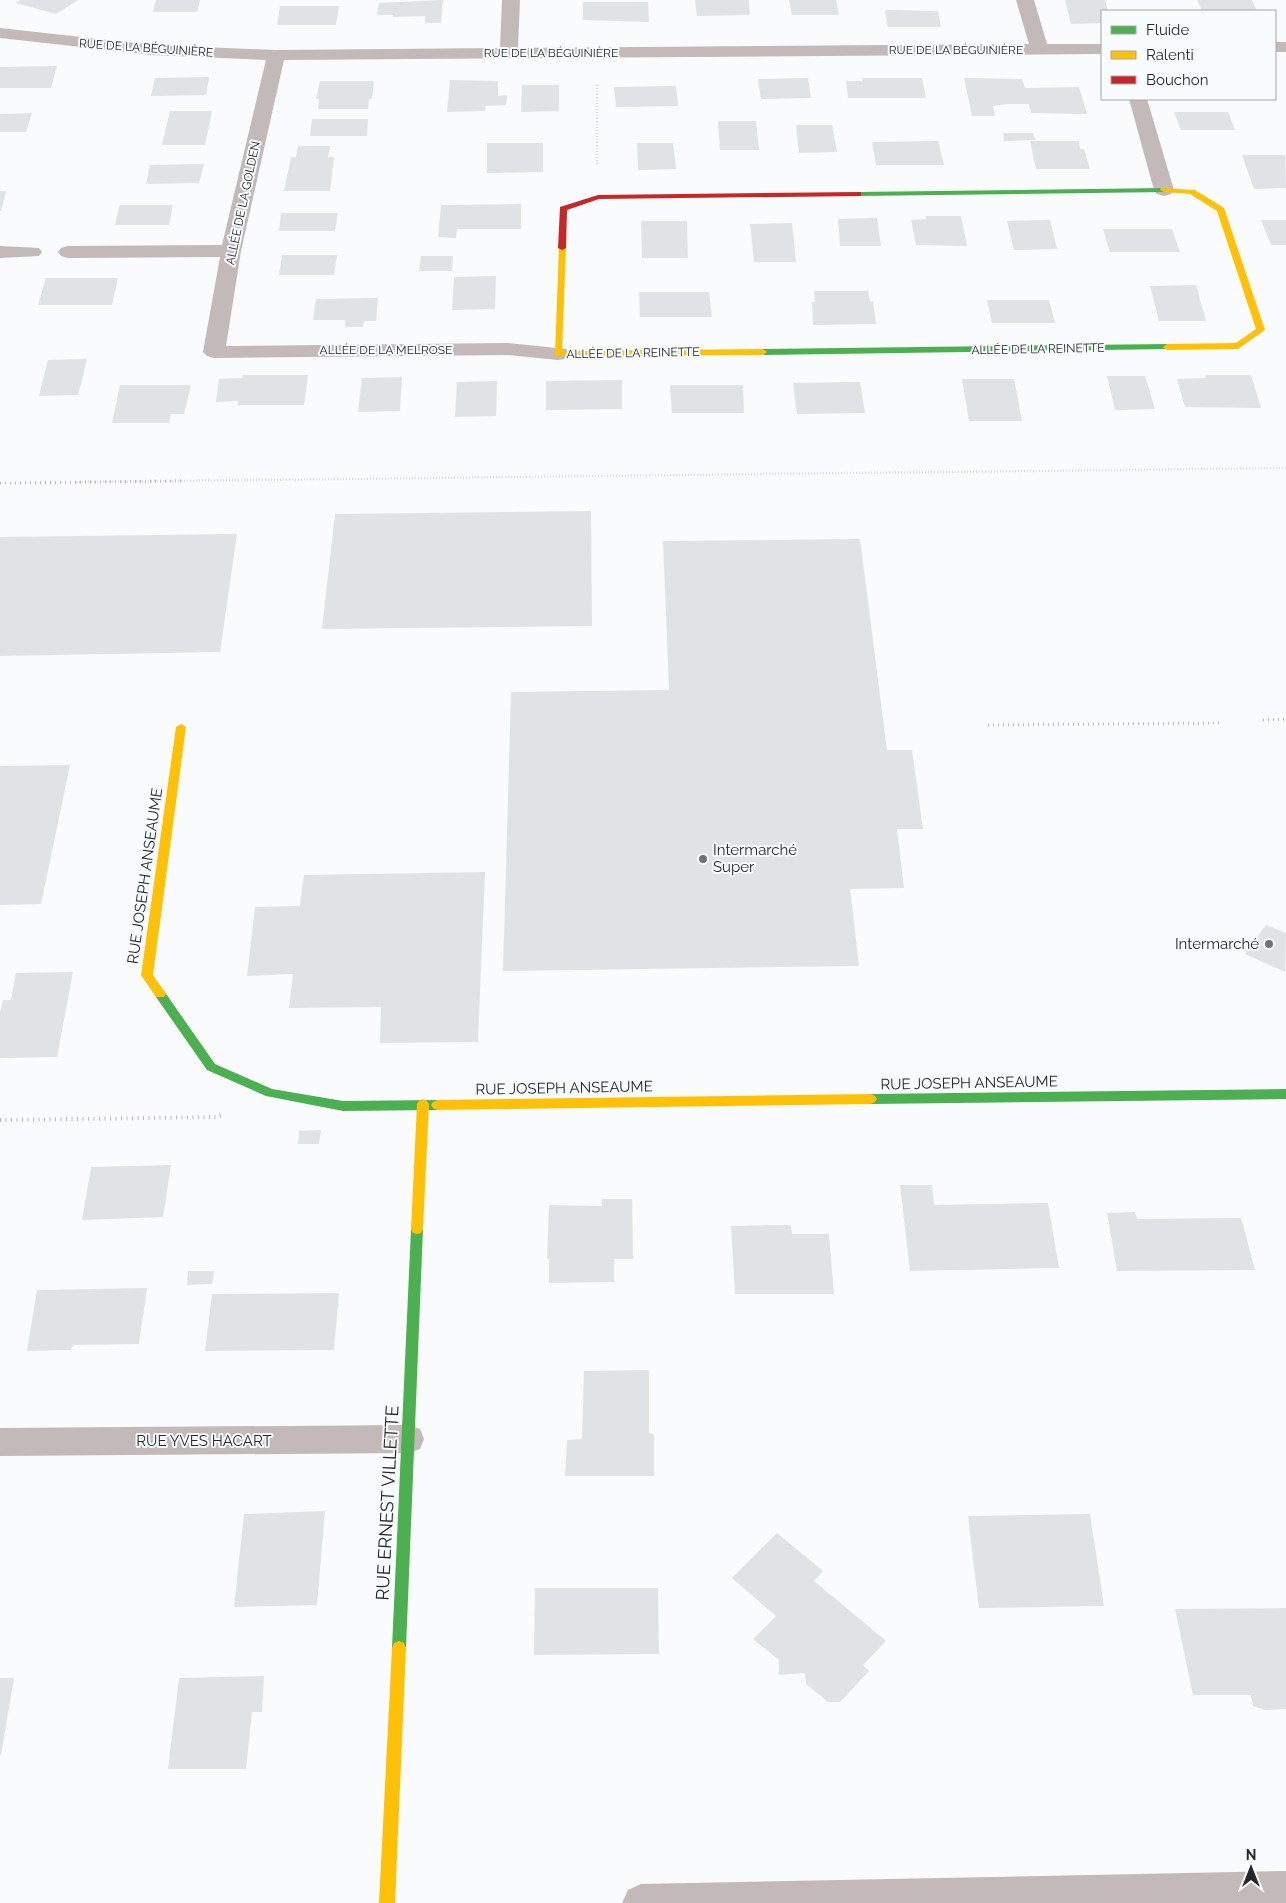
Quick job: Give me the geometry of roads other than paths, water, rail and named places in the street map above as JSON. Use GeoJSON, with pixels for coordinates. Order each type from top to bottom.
{"type":"FeatureCollection","features":[{"type":"Feature","properties":{"kind":"street"},"geometry":{"type":"LineString","coordinates":[[509,53],[511,0]]}},
{"type":"Feature","properties":{"kind":"street"},"geometry":{"type":"LineString","coordinates":[[1025,0],[1039,49]]}},
{"type":"Feature","properties":{"kind":"street","name":"RUE DE LA BÉGUINIÈRE"},"geometry":{"type":"LineString","coordinates":[[0,33],[152,50],[276,55],[1101,49]]}},
{"type":"Feature","properties":{"kind":"street","name":"ALLÉE DE LA GOLDEN"},"geometry":{"type":"LineString","coordinates":[[214,352],[231,251],[276,55]]}},
{"type":"Feature","properties":{"kind":"street"},"geometry":{"type":"LineString","coordinates":[[1138,100],[1164,190]]}},
{"type":"Feature","properties":{"kind":"street","name":"ALLÉE DE LA REINETTE"},"geometry":{"type":"LineString","coordinates":[[1164,190],[1192,192],[1221,210],[1261,330],[1238,346],[558,354],[563,209],[598,197],[1164,190]]}},
{"type":"Feature","properties":{"kind":"street"},"geometry":{"type":"LineString","coordinates":[[68,252],[231,251]]}},
{"type":"Feature","properties":{"kind":"street"},"geometry":{"type":"LineString","coordinates":[[0,252],[32,252]]}},
{"type":"Feature","properties":{"kind":"street","name":"ALLÉE DE LA MELROSE"},"geometry":{"type":"LineString","coordinates":[[214,352],[507,349],[558,354]]}},
{"type":"Feature","properties":{"kind":"street","name":"RUE JOSEPH ANSEAUME"},"geometry":{"type":"LineString","coordinates":[[181,727],[147,975],[211,1068],[270,1094],[343,1106],[1286,1094]]}},
{"type":"Feature","properties":{"kind":"street","name":"RUE ERNEST VILLETTE"},"geometry":{"type":"LineString","coordinates":[[387,1903],[423,1104]]}},
{"type":"Feature","properties":{"kind":"street","name":"RUE YVES HACART"},"geometry":{"type":"LineString","coordinates":[[0,1442],[408,1439]]}},
{"type":"Feature","properties":{"kind":"street"},"geometry":{"type":"LineString","coordinates":[[641,1903],[1286,1890]]}},
{"type":"Feature","properties":{"kind":"place","name":"Intermarché Super"},"geometry":{"type":"Point","coordinates":[703,859]}},
{"type":"Feature","properties":{"kind":"place","name":"Intermarché"},"geometry":{"type":"Point","coordinates":[1269,944]}}]}
